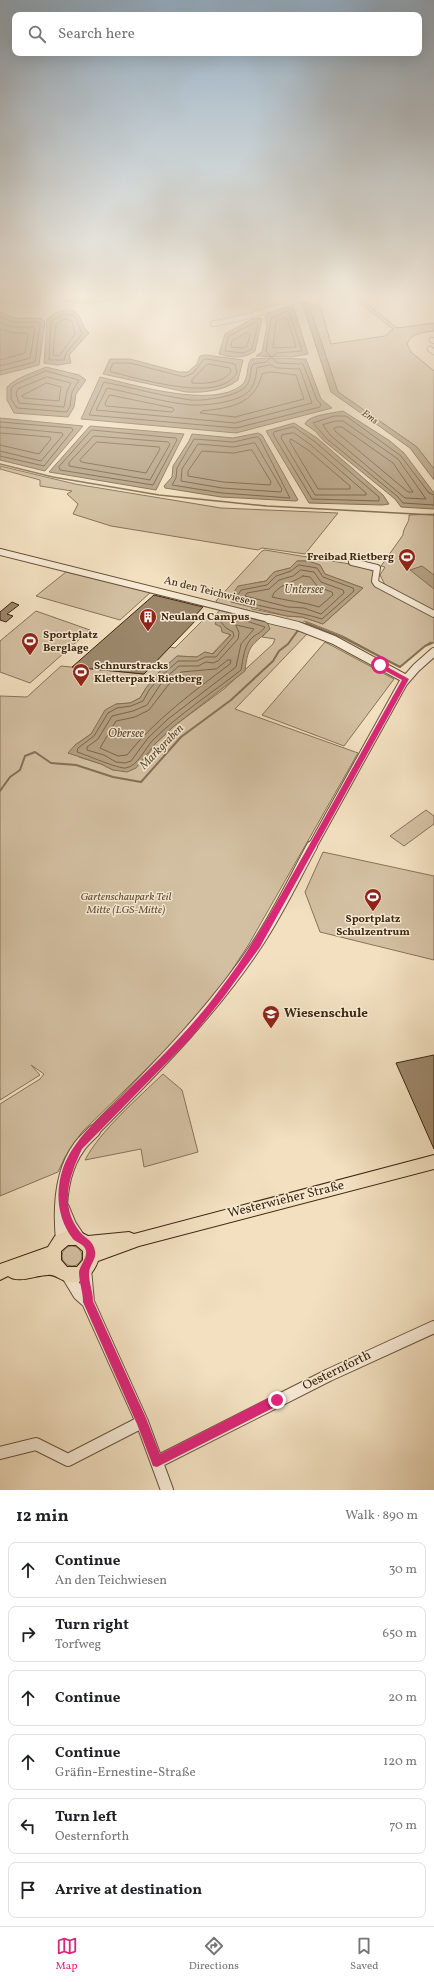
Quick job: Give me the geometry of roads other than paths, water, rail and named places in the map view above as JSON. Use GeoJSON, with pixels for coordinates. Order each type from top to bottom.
{"type":"FeatureCollection","features":[{"type":"Feature","properties":{"kind":"main road","name":"Westerwieher Straße"},"geometry":{"type":"LineString","coordinates":[[85,1251],[139,1239],[434,1162]]}},
{"type":"Feature","properties":{"kind":"main road"},"geometry":{"type":"LineString","coordinates":[[68,1238],[85,1251],[77,1274],[48,1267],[0,1273],[57,1246],[68,1238]]}},
{"type":"Feature","properties":{"kind":"main road"},"geometry":{"type":"LineString","coordinates":[[57,1246],[52,1261],[61,1271]]}},
{"type":"Feature","properties":{"kind":"street","name":"An den Teichwiesen"},"geometry":{"type":"LineString","coordinates":[[0,552],[298,626],[334,640],[406,679]]}},
{"type":"Feature","properties":{"kind":"street"},"geometry":{"type":"LineString","coordinates":[[352,562],[378,568],[377,584],[434,614]]}},
{"type":"Feature","properties":{"kind":"street"},"geometry":{"type":"LineString","coordinates":[[57,1246],[64,1184],[68,1168],[79,1146],[187,1036],[220,996],[257,945],[406,679],[434,652]]}},
{"type":"Feature","properties":{"kind":"street"},"geometry":{"type":"LineString","coordinates":[[62,1206],[70,1225],[85,1251],[84,1275],[88,1290],[88,1302]]}},
{"type":"Feature","properties":{"kind":"street"},"geometry":{"type":"LineString","coordinates":[[61,1271],[79,1294],[88,1302],[142,1422],[167,1490]]}},
{"type":"Feature","properties":{"kind":"street","name":"Oesternforth"},"geometry":{"type":"LineString","coordinates":[[157,1462],[277,1400],[389,1346],[434,1327]]}},
{"type":"Feature","properties":{"kind":"street"},"geometry":{"type":"LineString","coordinates":[[0,1453],[36,1444],[68,1460],[142,1422]]}},
{"type":"Feature","properties":{"kind":"water"},"geometry":{"type":"Polygon","coordinates":[[[0,365],[39,365],[39,365],[0,375],[0,365]]]}},
{"type":"Feature","properties":{"kind":"water"},"geometry":{"type":"Polygon","coordinates":[[[107,365],[151,365],[179,372],[188,372],[196,365],[242,365],[238,380],[232,384],[220,389],[199,392],[186,392],[103,374],[107,365]]]}},
{"type":"Feature","properties":{"kind":"water"},"geometry":{"type":"Polygon","coordinates":[[[248,365],[308,365],[321,399],[332,408],[236,433],[81,419],[100,377],[173,393],[212,395],[229,392],[242,385],[246,379],[248,365]]]}},
{"type":"Feature","properties":{"kind":"water","name":"Ems"},"geometry":{"type":"Polygon","coordinates":[[[322,365],[329,365],[338,392],[417,447],[434,469],[434,480],[410,448],[331,392],[322,365]]]}},
{"type":"Feature","properties":{"kind":"water"},"geometry":{"type":"Polygon","coordinates":[[[46,367],[79,375],[86,380],[76,394],[74,407],[68,417],[14,413],[7,400],[7,387],[20,378],[46,367]]]}},
{"type":"Feature","properties":{"kind":"water"},"geometry":{"type":"Polygon","coordinates":[[[343,411],[390,441],[404,453],[434,493],[434,509],[401,507],[395,499],[305,424],[311,418],[316,416],[343,411]]]}},
{"type":"Feature","properties":{"kind":"water"},"geometry":{"type":"Polygon","coordinates":[[[0,418],[83,426],[45,471],[0,460],[0,418]]]}},
{"type":"Feature","properties":{"kind":"water"},"geometry":{"type":"Polygon","coordinates":[[[294,423],[317,438],[383,495],[389,504],[309,503],[266,431],[294,423]]]}},
{"type":"Feature","properties":{"kind":"water"},"geometry":{"type":"Polygon","coordinates":[[[90,426],[184,434],[156,490],[49,472],[90,426]]]}},
{"type":"Feature","properties":{"kind":"water"},"geometry":{"type":"Polygon","coordinates":[[[258,433],[262,435],[298,500],[221,497],[165,488],[164,486],[172,477],[173,466],[192,434],[233,438],[258,433]]]}},
{"type":"Feature","properties":{"kind":"water","name":"Untersee"},"geometry":{"type":"Polygon","coordinates":[[[297,561],[308,561],[320,565],[325,574],[363,588],[323,624],[302,617],[287,616],[231,602],[232,595],[238,586],[266,581],[274,572],[290,568],[297,561]]]}},
{"type":"Feature","properties":{"kind":"water"},"geometry":{"type":"Polygon","coordinates":[[[422,566],[434,575],[434,589],[410,570],[422,566]]]}},
{"type":"Feature","properties":{"kind":"water","name":"Obersee"},"geometry":{"type":"Polygon","coordinates":[[[226,614],[244,616],[267,622],[270,629],[249,650],[245,671],[174,726],[155,744],[136,768],[127,772],[113,770],[101,764],[68,753],[75,745],[91,734],[105,710],[116,704],[130,703],[140,698],[158,673],[177,656],[197,657],[205,652],[213,654],[231,635],[222,632],[221,627],[215,624],[218,617],[226,614]]]}},
{"type":"Feature","properties":{"kind":"waterway"},"geometry":{"type":"LineString","coordinates":[[0,464],[53,477],[159,495],[267,506],[434,515]]}},
{"type":"Feature","properties":{"kind":"waterway","name":"Markgraben"},"geometry":{"type":"LineString","coordinates":[[303,625],[306,623],[344,638],[400,667],[425,646],[432,643]]}},
{"type":"Feature","properties":{"kind":"waterway","name":"Markgraben"},"geometry":{"type":"LineString","coordinates":[[0,791],[10,777],[20,770],[25,756],[35,752],[51,763],[76,765],[113,777],[141,782],[181,737],[231,700],[273,661],[279,651],[288,644],[299,629]]}},
{"type":"Feature","properties":{"kind":"place","name":"Freibad Rietberg"},"geometry":{"type":"Point","coordinates":[407,572]}},
{"type":"Feature","properties":{"kind":"place","name":"Neuland Campus"},"geometry":{"type":"Point","coordinates":[148,632]}},
{"type":"Feature","properties":{"kind":"place","name":"Sportplatz Berglage"},"geometry":{"type":"Point","coordinates":[30,656]}},
{"type":"Feature","properties":{"kind":"place","name":"Schnurstracks Kletterpark Rietberg"},"geometry":{"type":"Point","coordinates":[81,687]}},
{"type":"Feature","properties":{"kind":"place","name":"Sportplatz Schulzentrum"},"geometry":{"type":"Point","coordinates":[373,912]}},
{"type":"Feature","properties":{"kind":"place","name":"Wiesenschule"},"geometry":{"type":"Point","coordinates":[271,1029]}},
{"type":"Feature","properties":{"kind":"park label","name":"Gartenschaupark Teil Mitte (LGS-Mitte)"},"geometry":{"type":"Point","coordinates":[126,903]}}]}
